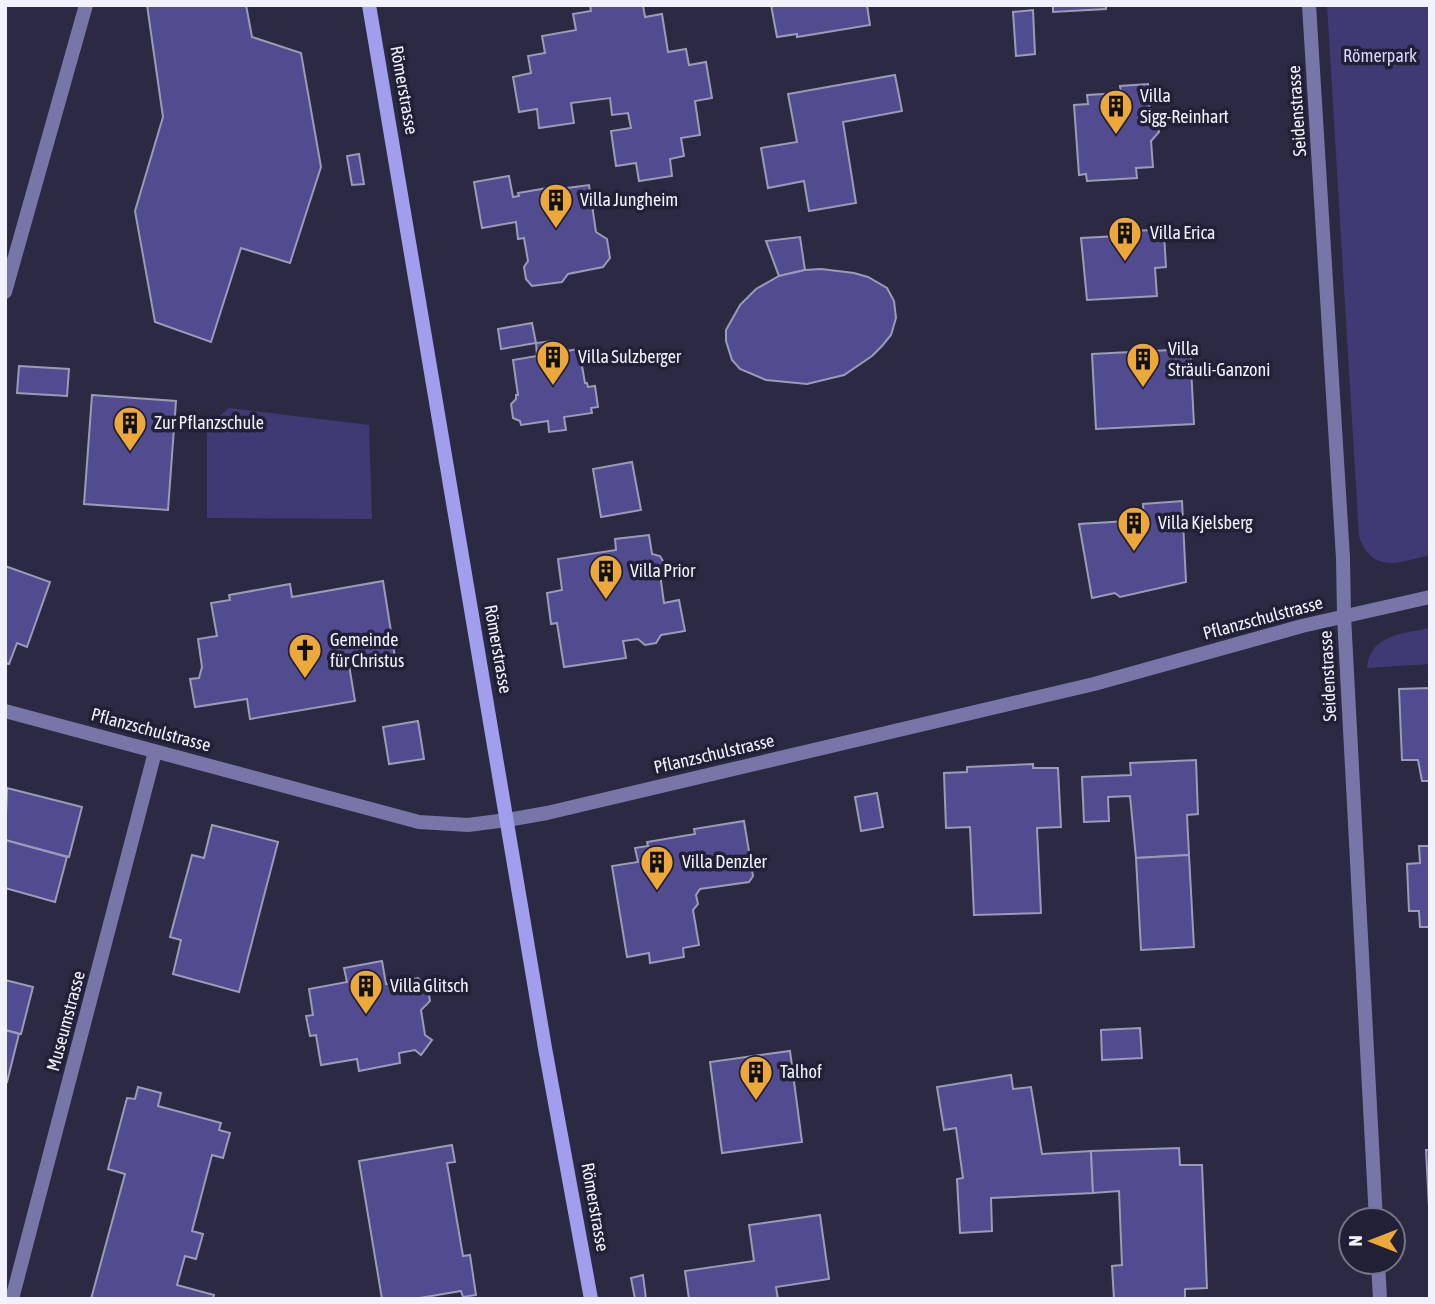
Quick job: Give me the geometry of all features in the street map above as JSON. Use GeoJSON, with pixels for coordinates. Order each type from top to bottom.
{"type":"FeatureCollection","features":[{"type":"Feature","properties":{"kind":"main road","name":"Römerstrasse"},"geometry":{"type":"LineString","coordinates":[[369,5],[591,1299]]}},
{"type":"Feature","properties":{"kind":"street"},"geometry":{"type":"LineString","coordinates":[[5,292],[86,5]]}},
{"type":"Feature","properties":{"kind":"street","name":"Seidenstrasse"},"geometry":{"type":"LineString","coordinates":[[1309,5],[1343,558],[1375,1206]]}},
{"type":"Feature","properties":{"kind":"street","name":"Pflanzschulstrasse"},"geometry":{"type":"LineString","coordinates":[[5,711],[419,822],[468,825],[573,806],[1094,684],[1344,616],[1430,597]]}},
{"type":"Feature","properties":{"kind":"street","name":"Museumstrasse"},"geometry":{"type":"LineString","coordinates":[[12,1299],[155,752]]}},
{"type":"Feature","properties":{"kind":"street"},"geometry":{"type":"LineString","coordinates":[[1379,1276],[1380,1299]]}},
{"type":"Feature","properties":{"kind":"green space","name":"Römerpark"},"geometry":{"type":"Polygon","coordinates":[[[1327,5],[1430,5],[1430,555],[1397,563],[1379,561],[1371,556],[1359,536],[1327,5]]]}},
{"type":"Feature","properties":{"kind":"green space"},"geometry":{"type":"Polygon","coordinates":[[[229,408],[369,425],[372,519],[207,518],[207,427],[229,408]]]}},
{"type":"Feature","properties":{"kind":"green space"},"geometry":{"type":"Polygon","coordinates":[[[1430,628],[1430,664],[1367,668],[1369,657],[1381,642],[1399,634],[1430,628]]]}},
{"type":"Feature","properties":{"kind":"building"},"geometry":{"type":"Polygon","coordinates":[[[147,5],[246,5],[252,37],[301,53],[321,167],[290,263],[241,248],[211,342],[155,322],[135,211],[163,117],[147,5]]]}},
{"type":"Feature","properties":{"kind":"building"},"geometry":{"type":"Polygon","coordinates":[[[590,5],[643,5],[645,17],[662,14],[668,52],[686,49],[689,65],[706,62],[712,98],[695,101],[700,135],[681,138],[684,156],[670,159],[672,176],[639,181],[636,163],[616,166],[611,131],[631,128],[628,113],[612,115],[610,98],[571,103],[574,123],[539,128],[537,109],[519,112],[513,77],[531,73],[528,56],[545,53],[542,36],[576,30],[573,14],[591,11],[590,5]]]}},
{"type":"Feature","properties":{"kind":"building"},"geometry":{"type":"Polygon","coordinates":[[[771,5],[867,5],[870,25],[797,37],[797,34],[777,37],[771,5]]]}},
{"type":"Feature","properties":{"kind":"building"},"geometry":{"type":"Polygon","coordinates":[[[1053,5],[1106,5],[1106,9],[1053,12],[1053,5]]]}},
{"type":"Feature","properties":{"kind":"building"},"geometry":{"type":"Polygon","coordinates":[[[1033,10],[1035,54],[1016,56],[1013,12],[1033,10]]]}},
{"type":"Feature","properties":{"kind":"building"},"geometry":{"type":"Polygon","coordinates":[[[895,75],[902,111],[843,122],[856,203],[809,211],[804,181],[768,188],[761,148],[797,142],[788,94],[895,75]]]}},
{"type":"Feature","properties":{"kind":"building","name":"Villa Sigg-Reinhart"},"geometry":{"type":"Polygon","coordinates":[[[1148,84],[1150,114],[1158,122],[1159,132],[1151,141],[1153,167],[1136,168],[1137,178],[1087,181],[1086,174],[1079,175],[1074,105],[1088,104],[1087,95],[1121,93],[1120,86],[1148,84]]]}},
{"type":"Feature","properties":{"kind":"building"},"geometry":{"type":"Polygon","coordinates":[[[359,154],[364,184],[352,185],[347,156],[359,154]]]}},
{"type":"Feature","properties":{"kind":"building","name":"Villa Jungheim"},"geometry":{"type":"Polygon","coordinates":[[[509,176],[513,197],[519,196],[518,193],[559,186],[559,189],[589,185],[596,232],[607,239],[610,258],[603,267],[568,274],[562,282],[532,286],[526,279],[524,267],[528,261],[524,238],[518,239],[516,222],[482,228],[474,182],[509,176]]]}},
{"type":"Feature","properties":{"kind":"building","name":"Villa Erica"},"geometry":{"type":"Polygon","coordinates":[[[1150,230],[1150,234],[1164,233],[1166,267],[1155,268],[1157,296],[1087,300],[1081,238],[1119,236],[1119,232],[1150,230]]]}},
{"type":"Feature","properties":{"kind":"building"},"geometry":{"type":"Polygon","coordinates":[[[800,237],[805,270],[779,276],[766,241],[800,237]]]}},
{"type":"Feature","properties":{"kind":"building"},"geometry":{"type":"Polygon","coordinates":[[[821,269],[868,277],[887,288],[894,301],[896,318],[891,335],[872,356],[844,375],[807,384],[766,380],[740,369],[732,360],[726,341],[726,330],[740,305],[756,289],[779,276],[821,269]]]}},
{"type":"Feature","properties":{"kind":"building"},"geometry":{"type":"Polygon","coordinates":[[[532,323],[536,343],[501,349],[498,329],[532,323]]]}},
{"type":"Feature","properties":{"kind":"building","name":"Villa Sulzberger"},"geometry":{"type":"Polygon","coordinates":[[[552,341],[554,353],[579,349],[585,383],[588,387],[595,386],[598,407],[591,408],[592,413],[564,417],[566,430],[549,432],[548,421],[521,425],[520,421],[513,418],[511,404],[518,395],[513,360],[537,356],[536,343],[552,341]]]}},
{"type":"Feature","properties":{"kind":"building","name":"Villa Sträuli-Ganzoni"},"geometry":{"type":"Polygon","coordinates":[[[1190,349],[1194,424],[1096,429],[1092,354],[1190,349]]]}},
{"type":"Feature","properties":{"kind":"building"},"geometry":{"type":"Polygon","coordinates":[[[19,366],[69,369],[67,396],[17,393],[19,366]]]}},
{"type":"Feature","properties":{"kind":"building","name":"Zur Pflanzschule"},"geometry":{"type":"Polygon","coordinates":[[[92,395],[176,401],[168,510],[84,504],[92,395]]]}},
{"type":"Feature","properties":{"kind":"building"},"geometry":{"type":"Polygon","coordinates":[[[632,462],[641,510],[601,517],[593,469],[632,462]]]}},
{"type":"Feature","properties":{"kind":"building","name":"Villa Kjelsberg"},"geometry":{"type":"Polygon","coordinates":[[[1182,501],[1186,582],[1120,597],[1115,593],[1092,598],[1079,524],[1144,520],[1143,504],[1182,501]]]}},
{"type":"Feature","properties":{"kind":"building","name":"Villa Prior"},"geometry":{"type":"Polygon","coordinates":[[[649,535],[652,554],[660,556],[664,563],[663,572],[660,574],[664,603],[679,600],[685,631],[661,635],[656,643],[645,645],[638,639],[623,641],[626,658],[564,667],[557,623],[551,624],[547,593],[562,590],[558,559],[616,550],[615,539],[649,535]]]}},
{"type":"Feature","properties":{"kind":"building"},"geometry":{"type":"Polygon","coordinates":[[[5,566],[50,582],[27,647],[17,643],[9,664],[5,663],[5,566]]]}},
{"type":"Feature","properties":{"kind":"building"},"geometry":{"type":"Polygon","coordinates":[[[383,581],[395,657],[349,665],[355,701],[250,719],[247,699],[195,707],[190,679],[199,678],[202,667],[198,639],[217,636],[211,603],[230,600],[229,595],[290,584],[292,597],[383,581]]]}},
{"type":"Feature","properties":{"kind":"building"},"geometry":{"type":"Polygon","coordinates":[[[1430,688],[1430,781],[1422,781],[1418,760],[1402,760],[1399,689],[1430,688]]]}},
{"type":"Feature","properties":{"kind":"building"},"geometry":{"type":"Polygon","coordinates":[[[418,721],[424,759],[389,764],[383,727],[418,721]]]}},
{"type":"Feature","properties":{"kind":"building"},"geometry":{"type":"Polygon","coordinates":[[[1196,760],[1198,814],[1187,815],[1189,855],[1136,858],[1130,796],[1108,797],[1109,821],[1084,822],[1082,777],[1131,775],[1130,763],[1196,760]]]}},
{"type":"Feature","properties":{"kind":"building"},"geometry":{"type":"Polygon","coordinates":[[[1033,764],[1033,768],[1058,768],[1061,827],[1037,828],[1041,913],[974,915],[970,827],[946,828],[944,773],[967,772],[967,767],[1033,764]]]}},
{"type":"Feature","properties":{"kind":"building"},"geometry":{"type":"Polygon","coordinates":[[[7,788],[82,807],[69,857],[5,840],[7,788]]]}},
{"type":"Feature","properties":{"kind":"building"},"geometry":{"type":"Polygon","coordinates":[[[877,793],[883,827],[861,831],[855,797],[877,793]]]}},
{"type":"Feature","properties":{"kind":"building","name":"Villa Denzler"},"geometry":{"type":"Polygon","coordinates":[[[744,821],[753,876],[749,882],[700,889],[696,895],[698,904],[693,910],[699,945],[683,948],[684,957],[650,963],[649,953],[627,957],[612,866],[638,862],[635,848],[648,846],[647,842],[695,834],[694,829],[744,821]]]}},
{"type":"Feature","properties":{"kind":"building"},"geometry":{"type":"Polygon","coordinates":[[[212,825],[278,842],[239,992],[173,974],[181,940],[170,937],[192,855],[204,858],[212,825]]]}},
{"type":"Feature","properties":{"kind":"building"},"geometry":{"type":"Polygon","coordinates":[[[5,840],[67,857],[55,902],[5,888],[5,840]]]}},
{"type":"Feature","properties":{"kind":"building"},"geometry":{"type":"Polygon","coordinates":[[[1419,846],[1430,846],[1430,927],[1420,927],[1419,911],[1409,911],[1407,864],[1420,863],[1419,846]]]}},
{"type":"Feature","properties":{"kind":"building"},"geometry":{"type":"Polygon","coordinates":[[[1189,855],[1194,947],[1141,950],[1136,858],[1189,855]]]}},
{"type":"Feature","properties":{"kind":"building","name":"Villa Glitsch"},"geometry":{"type":"Polygon","coordinates":[[[382,961],[386,984],[418,978],[428,989],[430,1001],[421,1010],[425,1035],[432,1040],[421,1055],[415,1050],[399,1053],[400,1063],[359,1071],[357,1059],[321,1065],[316,1035],[310,1036],[306,1016],[313,1015],[309,989],[347,982],[344,968],[382,961]]]}},
{"type":"Feature","properties":{"kind":"building"},"geometry":{"type":"Polygon","coordinates":[[[5,980],[33,987],[21,1034],[5,1030],[5,980]]]}},
{"type":"Feature","properties":{"kind":"building"},"geometry":{"type":"Polygon","coordinates":[[[1140,1028],[1142,1058],[1102,1060],[1101,1030],[1140,1028]]]}},
{"type":"Feature","properties":{"kind":"building"},"geometry":{"type":"Polygon","coordinates":[[[5,1030],[19,1034],[7,1082],[5,1081],[5,1030]]]}},
{"type":"Feature","properties":{"kind":"building","name":"Talhof"},"geometry":{"type":"Polygon","coordinates":[[[790,1051],[802,1142],[722,1153],[710,1062],[790,1051]]]}},
{"type":"Feature","properties":{"kind":"building"},"geometry":{"type":"Polygon","coordinates":[[[1011,1075],[1013,1089],[1031,1087],[1042,1154],[1091,1151],[1093,1193],[991,1198],[992,1231],[960,1233],[957,1179],[963,1178],[956,1128],[944,1130],[937,1087],[1011,1075]]]}},
{"type":"Feature","properties":{"kind":"building"},"geometry":{"type":"Polygon","coordinates":[[[138,1087],[161,1093],[158,1106],[221,1123],[219,1130],[230,1133],[223,1158],[212,1155],[192,1231],[203,1234],[196,1259],[185,1256],[177,1285],[214,1295],[213,1299],[91,1299],[125,1174],[108,1169],[127,1098],[135,1099],[138,1087]]]}},
{"type":"Feature","properties":{"kind":"building"},"geometry":{"type":"Polygon","coordinates":[[[452,1145],[455,1162],[447,1163],[463,1256],[470,1255],[476,1295],[463,1297],[461,1291],[414,1299],[382,1299],[359,1161],[452,1145]]]}},
{"type":"Feature","properties":{"kind":"building"},"geometry":{"type":"Polygon","coordinates":[[[1179,1148],[1180,1165],[1202,1165],[1207,1288],[1185,1289],[1185,1299],[1114,1299],[1112,1266],[1122,1265],[1119,1191],[1093,1193],[1091,1151],[1179,1148]]]}},
{"type":"Feature","properties":{"kind":"building"},"geometry":{"type":"Polygon","coordinates":[[[1426,1150],[1430,1150],[1430,1207],[1429,1207],[1426,1150]]]}},
{"type":"Feature","properties":{"kind":"building"},"geometry":{"type":"Polygon","coordinates":[[[820,1215],[829,1279],[776,1287],[778,1299],[689,1299],[685,1271],[754,1261],[749,1225],[820,1215]]]}},
{"type":"Feature","properties":{"kind":"building"},"geometry":{"type":"Polygon","coordinates":[[[643,1275],[646,1299],[635,1299],[631,1278],[643,1275]]]}},
{"type":"Feature","properties":{"kind":"place","name":"Villa Sigg-Reinhart"},"geometry":{"type":"Point","coordinates":[1116,136]}},
{"type":"Feature","properties":{"kind":"place","name":"Villa Jungheim"},"geometry":{"type":"Point","coordinates":[556,230]}},
{"type":"Feature","properties":{"kind":"place","name":"Villa Erica"},"geometry":{"type":"Point","coordinates":[1125,263]}},
{"type":"Feature","properties":{"kind":"place","name":"Villa Sulzberger"},"geometry":{"type":"Point","coordinates":[553,387]}},
{"type":"Feature","properties":{"kind":"place","name":"Villa Sträuli-Ganzoni"},"geometry":{"type":"Point","coordinates":[1143,389]}},
{"type":"Feature","properties":{"kind":"place","name":"Zur Pflanzschule"},"geometry":{"type":"Point","coordinates":[130,453]}},
{"type":"Feature","properties":{"kind":"place","name":"Villa Kjelsberg"},"geometry":{"type":"Point","coordinates":[1134,553]}},
{"type":"Feature","properties":{"kind":"place","name":"Villa Prior"},"geometry":{"type":"Point","coordinates":[606,601]}},
{"type":"Feature","properties":{"kind":"place","name":"Gemeinde für Christus"},"geometry":{"type":"Point","coordinates":[305,680]}},
{"type":"Feature","properties":{"kind":"place","name":"Villa Denzler"},"geometry":{"type":"Point","coordinates":[657,892]}},
{"type":"Feature","properties":{"kind":"place","name":"Villa Glitsch"},"geometry":{"type":"Point","coordinates":[366,1016]}},
{"type":"Feature","properties":{"kind":"place","name":"Talhof"},"geometry":{"type":"Point","coordinates":[756,1102]}}]}
